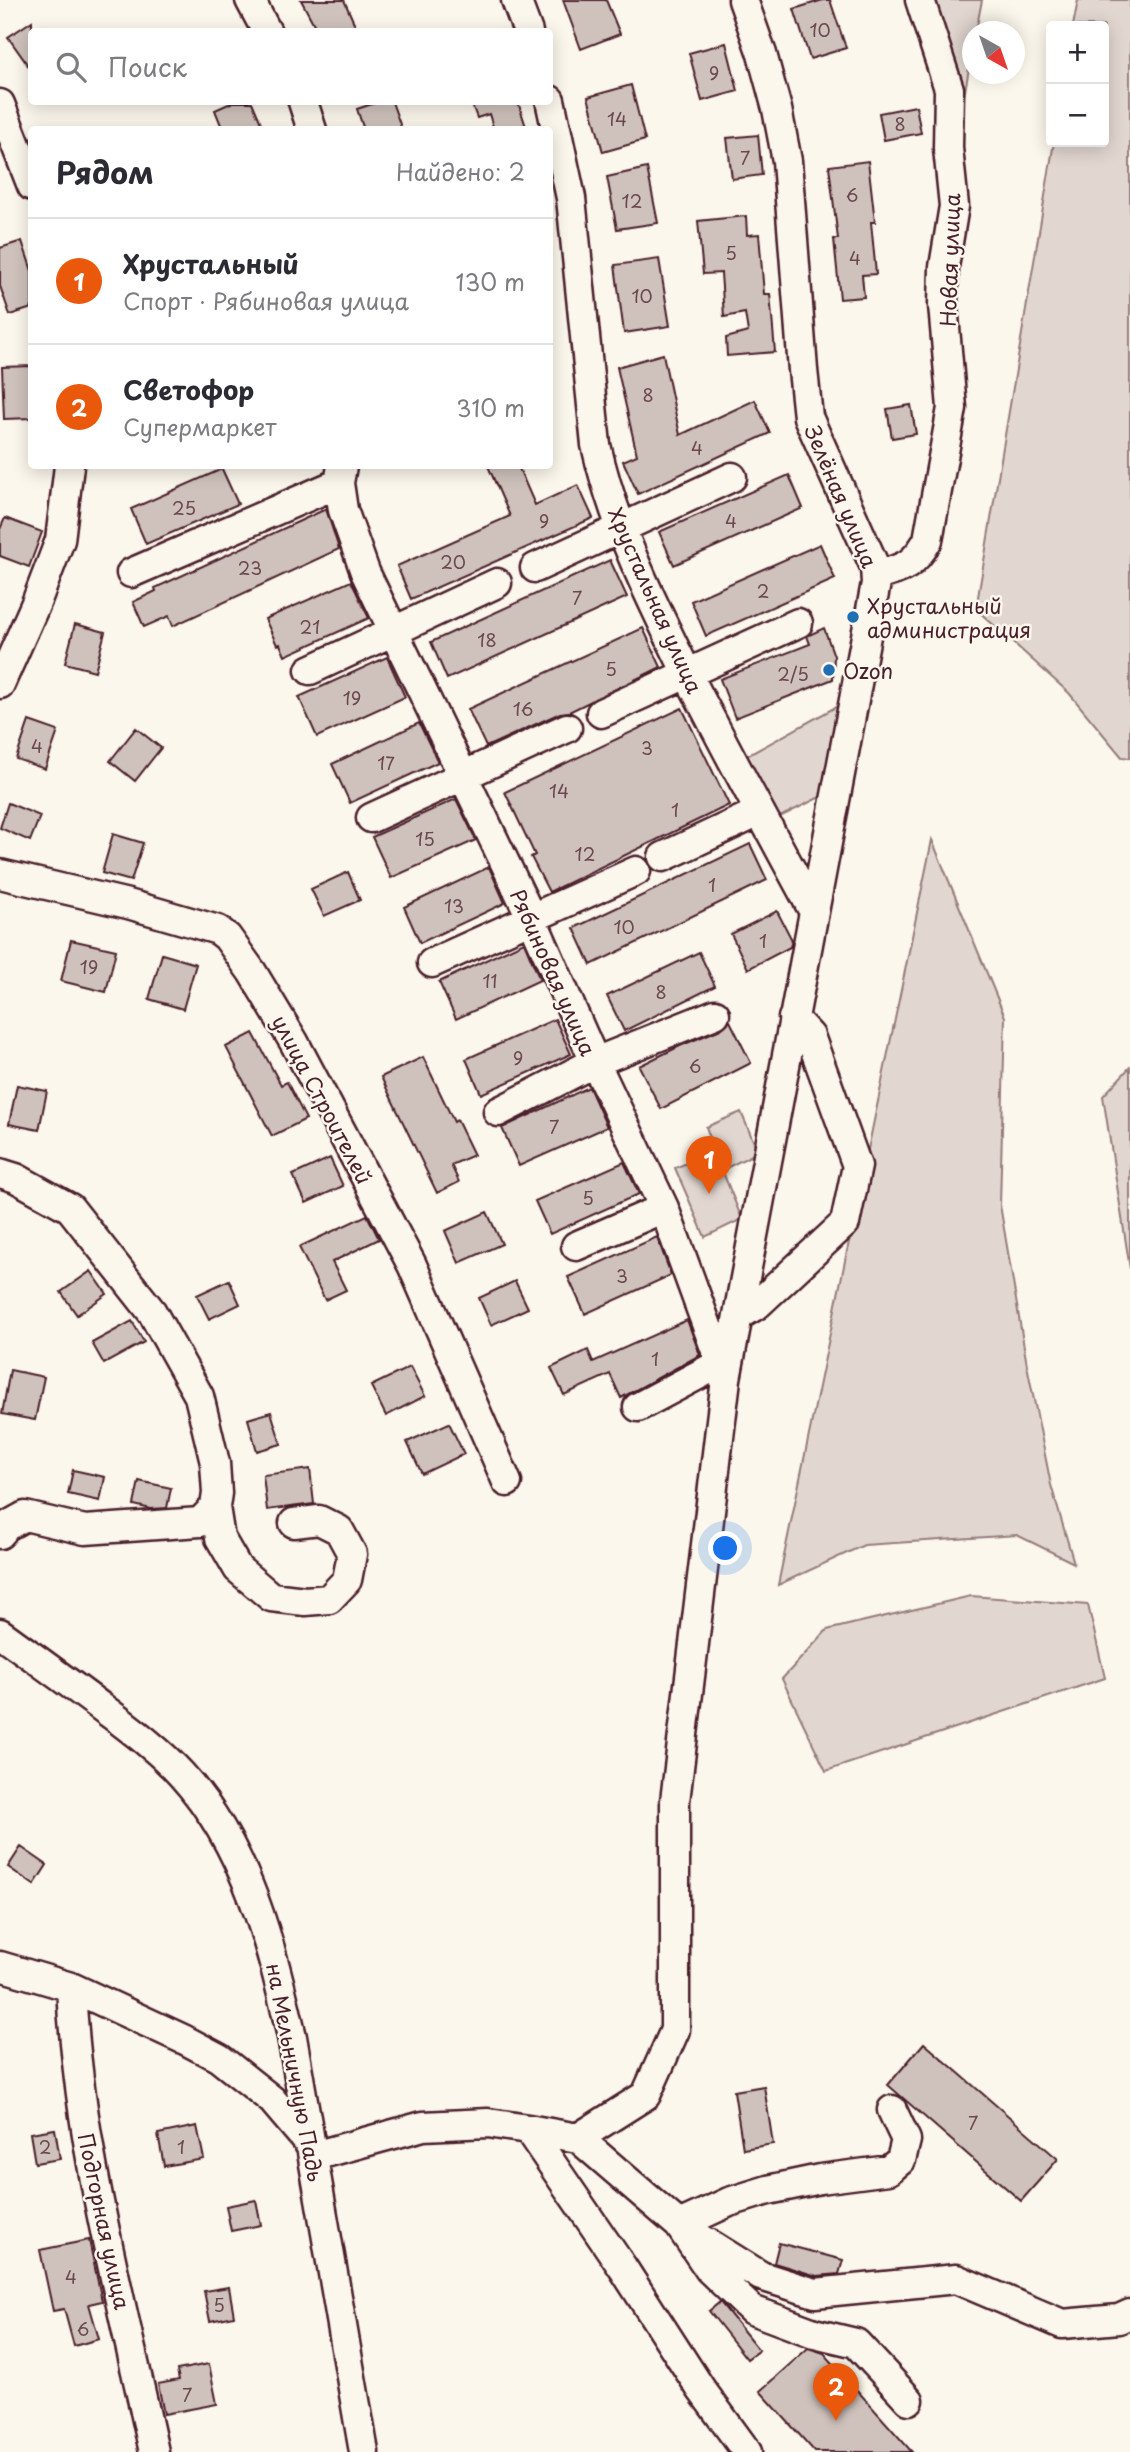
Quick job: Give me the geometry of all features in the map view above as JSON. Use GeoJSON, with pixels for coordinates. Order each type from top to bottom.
{"type":"FeatureCollection","features":[{"type":"Feature","properties":{"kind":"street"},"geometry":{"type":"LineString","coordinates":[[250,0],[265,28]]}},
{"type":"Feature","properties":{"kind":"street"},"geometry":{"type":"LineString","coordinates":[[516,0],[526,28]]}},
{"type":"Feature","properties":{"kind":"street","name":"Зелёная улица"},"geometry":{"type":"LineString","coordinates":[[578,2138],[646,2095],[675,2030],[676,1801],[723,1371],[738,1316],[876,576],[875,566],[808,417],[787,161],[762,54],[743,0]]}},
{"type":"Feature","properties":{"kind":"street","name":"Новая улица"},"geometry":{"type":"LineString","coordinates":[[876,576],[905,568],[918,558],[928,540],[952,408],[943,305],[944,267],[954,206],[948,149],[949,89],[920,0]]}},
{"type":"Feature","properties":{"kind":"street"},"geometry":{"type":"LineString","coordinates":[[0,104],[28,176]]}},
{"type":"Feature","properties":{"kind":"street"},"geometry":{"type":"LineString","coordinates":[[304,105],[311,126]]}},
{"type":"Feature","properties":{"kind":"street","name":"Хрустальная улица"},"geometry":{"type":"LineString","coordinates":[[551,105],[571,198],[596,445],[604,482],[642,580],[759,812],[813,910]]}},
{"type":"Feature","properties":{"kind":"street"},"geometry":{"type":"LineString","coordinates":[[0,684],[60,540],[69,469]]}},
{"type":"Feature","properties":{"kind":"street"},"geometry":{"type":"LineString","coordinates":[[131,573],[340,474]]}},
{"type":"Feature","properties":{"kind":"street","name":"Рябиновая улица"},"geometry":{"type":"LineString","coordinates":[[340,474],[343,510],[365,572],[532,919],[595,1062],[664,1208],[723,1371]]}},
{"type":"Feature","properties":{"kind":"street"},"geometry":{"type":"LineString","coordinates":[[535,568],[732,477]]}},
{"type":"Feature","properties":{"kind":"street"},"geometry":{"type":"LineString","coordinates":[[310,670],[497,583]]}},
{"type":"Feature","properties":{"kind":"street"},"geometry":{"type":"LineString","coordinates":[[601,713],[798,623]]}},
{"type":"Feature","properties":{"kind":"street"},"geometry":{"type":"LineString","coordinates":[[371,818],[568,728]]}},
{"type":"Feature","properties":{"kind":"street"},"geometry":{"type":"LineString","coordinates":[[663,857],[759,812]]}},
{"type":"Feature","properties":{"kind":"street"},"geometry":{"type":"LineString","coordinates":[[432,963],[636,871]]}},
{"type":"Feature","properties":{"kind":"street","name":"улица Строителей"},"geometry":{"type":"LineString","coordinates":[[0,874],[128,904],[218,930],[227,937],[252,972],[294,1042],[412,1265],[507,1482]]}},
{"type":"Feature","properties":{"kind":"street"},"geometry":{"type":"LineString","coordinates":[[498,1112],[595,1062],[715,1014]]}},
{"type":"Feature","properties":{"kind":"street"},"geometry":{"type":"LineString","coordinates":[[738,1316],[758,1304],[845,1223],[857,1166],[810,1036],[793,1018]]}},
{"type":"Feature","properties":{"kind":"street"},"geometry":{"type":"LineString","coordinates":[[0,1173],[16,1178],[69,1208],[152,1312],[199,1396],[215,1463],[215,1507],[220,1538],[238,1569],[271,1597],[304,1601],[329,1599],[347,1580],[352,1554],[339,1531],[319,1520],[294,1523]]}},
{"type":"Feature","properties":{"kind":"street"},"geometry":{"type":"LineString","coordinates":[[576,1246],[664,1208]]}},
{"type":"Feature","properties":{"kind":"street"},"geometry":{"type":"LineString","coordinates":[[638,1407],[723,1371]]}},
{"type":"Feature","properties":{"kind":"street"},"geometry":{"type":"LineString","coordinates":[[0,1534],[7,1526],[25,1516],[85,1530],[200,1522],[215,1507]]}},
{"type":"Feature","properties":{"kind":"street","name":"на Мельничную Падь"},"geometry":{"type":"LineString","coordinates":[[0,1633],[135,1733],[181,1773],[209,1809],[236,1858],[258,1909],[277,1969],[292,2037],[364,2452]]}},
{"type":"Feature","properties":{"kind":"street"},"geometry":{"type":"LineString","coordinates":[[0,1966],[71,1987],[219,2058],[272,2101],[313,2152],[423,2126],[488,2123],[578,2138],[679,2225],[761,2276],[816,2292],[956,2279],[1062,2325],[1119,2319],[1130,2314]]}},
{"type":"Feature","properties":{"kind":"street","name":"Подгорная улица"},"geometry":{"type":"LineString","coordinates":[[71,1987],[73,2040],[87,2140],[154,2452]]}},
{"type":"Feature","properties":{"kind":"street"},"geometry":{"type":"LineString","coordinates":[[679,2225],[729,2202],[768,2190],[820,2179],[889,2170],[901,2160],[906,2140],[892,2110]]}},
{"type":"Feature","properties":{"kind":"street"},"geometry":{"type":"LineString","coordinates":[[528,2129],[701,2389],[747,2452]]}},
{"type":"Feature","properties":{"kind":"street"},"geometry":{"type":"LineString","coordinates":[[679,2225],[709,2269],[752,2310],[814,2333],[856,2343],[909,2400]]}},
{"type":"Feature","properties":{"kind":"shaded area"},"geometry":{"type":"Polygon","coordinates":[[[933,0],[982,0],[978,21],[962,21],[962,84],[966,84],[963,103],[933,0]]]}},
{"type":"Feature","properties":{"kind":"shaded area"},"geometry":{"type":"Polygon","coordinates":[[[1078,0],[1130,0],[1130,758],[1122,757],[1069,693],[976,609],[1053,147],[1109,147],[1109,21],[1074,21],[1078,0]]]}},
{"type":"Feature","properties":{"kind":"shaded area"},"geometry":{"type":"Polygon","coordinates":[[[843,703],[824,795],[778,818],[745,757],[843,703]]]}},
{"type":"Feature","properties":{"kind":"shaded area"},"geometry":{"type":"Polygon","coordinates":[[[932,840],[1005,1017],[1000,1205],[1027,1365],[1051,1485],[1074,1563],[1017,1535],[864,1545],[778,1585],[932,840]]]}},
{"type":"Feature","properties":{"kind":"shaded area"},"geometry":{"type":"Polygon","coordinates":[[[1130,1067],[1130,1269],[1103,1096],[1130,1067]]]}},
{"type":"Feature","properties":{"kind":"shaded area"},"geometry":{"type":"Polygon","coordinates":[[[741,1112],[758,1152],[722,1170],[742,1219],[705,1237],[675,1168],[715,1151],[706,1127],[741,1112]]]}},
{"type":"Feature","properties":{"kind":"shaded area"},"geometry":{"type":"Polygon","coordinates":[[[971,1596],[1088,1605],[1105,1678],[826,1771],[782,1679],[827,1630],[971,1596]]]}},
{"type":"Feature","properties":{"kind":"building"},"geometry":{"type":"Polygon","coordinates":[[[301,0],[344,0],[356,28],[316,28],[301,0]]]}},
{"type":"Feature","properties":{"kind":"building"},"geometry":{"type":"Polygon","coordinates":[[[563,0],[606,0],[620,34],[581,49],[563,0]]]}},
{"type":"Feature","properties":{"kind":"building"},"geometry":{"type":"Polygon","coordinates":[[[830,0],[846,48],[810,59],[794,9],[830,0]]]}},
{"type":"Feature","properties":{"kind":"building"},"geometry":{"type":"Polygon","coordinates":[[[32,21],[32,28],[28,28],[28,65],[8,37],[32,21]]]}},
{"type":"Feature","properties":{"kind":"building"},"geometry":{"type":"Polygon","coordinates":[[[726,43],[738,91],[702,101],[689,53],[726,43]]]}},
{"type":"Feature","properties":{"kind":"building"},"geometry":{"type":"Polygon","coordinates":[[[631,85],[645,140],[603,152],[588,97],[631,85]]]}},
{"type":"Feature","properties":{"kind":"building"},"geometry":{"type":"Polygon","coordinates":[[[226,105],[253,105],[262,126],[221,126],[215,110],[226,105]]]}},
{"type":"Feature","properties":{"kind":"building"},"geometry":{"type":"Polygon","coordinates":[[[369,105],[393,105],[401,126],[363,126],[357,109],[369,105]]]}},
{"type":"Feature","properties":{"kind":"building"},"geometry":{"type":"Polygon","coordinates":[[[472,105],[519,105],[526,126],[493,126],[489,114],[477,118],[472,105]]]}},
{"type":"Feature","properties":{"kind":"building"},"geometry":{"type":"Polygon","coordinates":[[[916,106],[921,133],[884,140],[879,113],[916,106]]]}},
{"type":"Feature","properties":{"kind":"building"},"geometry":{"type":"Polygon","coordinates":[[[758,135],[762,175],[732,179],[727,138],[758,135]]]}},
{"type":"Feature","properties":{"kind":"building"},"geometry":{"type":"Polygon","coordinates":[[[868,161],[875,222],[871,222],[876,274],[862,275],[864,297],[840,299],[834,239],[838,239],[829,166],[868,161]]]}},
{"type":"Feature","properties":{"kind":"building"},"geometry":{"type":"Polygon","coordinates":[[[647,168],[658,223],[617,229],[607,177],[647,168]]]}},
{"type":"Feature","properties":{"kind":"building"},"geometry":{"type":"Polygon","coordinates":[[[746,216],[747,235],[759,234],[764,294],[770,294],[775,352],[727,356],[726,338],[748,332],[745,313],[724,317],[721,273],[703,274],[698,221],[746,216]]]}},
{"type":"Feature","properties":{"kind":"building"},"geometry":{"type":"Polygon","coordinates":[[[22,241],[28,259],[28,309],[10,315],[0,286],[0,248],[22,241]]]}},
{"type":"Feature","properties":{"kind":"building"},"geometry":{"type":"Polygon","coordinates":[[[659,259],[670,326],[624,333],[615,265],[659,259]]]}},
{"type":"Feature","properties":{"kind":"building"},"geometry":{"type":"Polygon","coordinates":[[[663,354],[680,435],[755,400],[770,433],[638,494],[623,461],[637,455],[617,367],[663,354]]]}},
{"type":"Feature","properties":{"kind":"building"},"geometry":{"type":"Polygon","coordinates":[[[28,366],[28,418],[4,419],[2,367],[28,366]]]}},
{"type":"Feature","properties":{"kind":"building"},"geometry":{"type":"Polygon","coordinates":[[[911,405],[916,434],[892,438],[887,409],[911,405]]]}},
{"type":"Feature","properties":{"kind":"building"},"geometry":{"type":"Polygon","coordinates":[[[222,469],[238,504],[146,544],[131,509],[222,469]]]}},
{"type":"Feature","properties":{"kind":"building"},"geometry":{"type":"Polygon","coordinates":[[[489,469],[519,469],[535,505],[578,485],[593,518],[411,599],[397,566],[510,516],[489,469]]]}},
{"type":"Feature","properties":{"kind":"building"},"geometry":{"type":"Polygon","coordinates":[[[789,475],[803,508],[674,565],[659,532],[789,475]]]}},
{"type":"Feature","properties":{"kind":"building"},"geometry":{"type":"Polygon","coordinates":[[[326,509],[339,549],[173,626],[169,616],[144,627],[133,602],[156,591],[155,588],[326,509]]]}},
{"type":"Feature","properties":{"kind":"building"},"geometry":{"type":"Polygon","coordinates":[[[5,518],[42,532],[29,567],[0,556],[0,529],[5,518]]]}},
{"type":"Feature","properties":{"kind":"building"},"geometry":{"type":"Polygon","coordinates":[[[820,544],[835,579],[706,636],[691,601],[820,544]]]}},
{"type":"Feature","properties":{"kind":"building"},"geometry":{"type":"Polygon","coordinates":[[[610,560],[627,597],[447,679],[431,642],[610,560]]]}},
{"type":"Feature","properties":{"kind":"building"},"geometry":{"type":"Polygon","coordinates":[[[351,581],[369,618],[285,656],[265,619],[351,581]]]}},
{"type":"Feature","properties":{"kind":"building"},"geometry":{"type":"Polygon","coordinates":[[[75,624],[105,632],[95,671],[65,663],[75,624]]]}},
{"type":"Feature","properties":{"kind":"building"},"geometry":{"type":"Polygon","coordinates":[[[643,628],[661,667],[569,712],[560,713],[486,747],[468,709],[643,628]]]}},
{"type":"Feature","properties":{"kind":"building"},"geometry":{"type":"Polygon","coordinates":[[[824,628],[834,656],[833,679],[735,718],[720,679],[810,644],[807,636],[824,628]]]}},
{"type":"Feature","properties":{"kind":"building"},"geometry":{"type":"Polygon","coordinates":[[[387,657],[405,697],[317,737],[299,697],[387,657]]]}},
{"type":"Feature","properties":{"kind":"building"},"geometry":{"type":"Polygon","coordinates":[[[682,708],[729,805],[549,892],[531,857],[535,855],[505,792],[682,708]]]}},
{"type":"Feature","properties":{"kind":"building"},"geometry":{"type":"Polygon","coordinates":[[[29,721],[58,731],[45,769],[16,759],[29,721]]]}},
{"type":"Feature","properties":{"kind":"building"},"geometry":{"type":"Polygon","coordinates":[[[419,723],[438,762],[350,803],[332,764],[419,723]]]}},
{"type":"Feature","properties":{"kind":"building"},"geometry":{"type":"Polygon","coordinates":[[[136,728],[161,748],[135,781],[110,761],[136,728]]]}},
{"type":"Feature","properties":{"kind":"building"},"geometry":{"type":"Polygon","coordinates":[[[456,799],[476,840],[391,878],[372,837],[456,799]]]}},
{"type":"Feature","properties":{"kind":"building"},"geometry":{"type":"Polygon","coordinates":[[[8,803],[40,816],[30,841],[0,828],[8,803]]]}},
{"type":"Feature","properties":{"kind":"building"},"geometry":{"type":"Polygon","coordinates":[[[113,834],[143,843],[131,881],[102,873],[113,834]]]}},
{"type":"Feature","properties":{"kind":"building"},"geometry":{"type":"Polygon","coordinates":[[[750,844],[767,880],[591,965],[574,928],[750,844]]]}},
{"type":"Feature","properties":{"kind":"building"},"geometry":{"type":"Polygon","coordinates":[[[489,867],[505,903],[420,943],[404,907],[489,867]]]}},
{"type":"Feature","properties":{"kind":"building"},"geometry":{"type":"Polygon","coordinates":[[[348,872],[360,900],[324,916],[311,889],[348,872]]]}},
{"type":"Feature","properties":{"kind":"building"},"geometry":{"type":"Polygon","coordinates":[[[777,911],[792,940],[790,947],[748,969],[731,934],[777,911]]]}},
{"type":"Feature","properties":{"kind":"building"},"geometry":{"type":"Polygon","coordinates":[[[71,940],[116,950],[106,992],[61,981],[71,940]]]}},
{"type":"Feature","properties":{"kind":"building"},"geometry":{"type":"Polygon","coordinates":[[[524,942],[540,980],[456,1019],[439,982],[524,942]]]}},
{"type":"Feature","properties":{"kind":"building"},"geometry":{"type":"Polygon","coordinates":[[[699,952],[715,986],[624,1031],[607,996],[699,952]]]}},
{"type":"Feature","properties":{"kind":"building"},"geometry":{"type":"Polygon","coordinates":[[[162,954],[196,964],[183,1009],[149,999],[162,954]]]}},
{"type":"Feature","properties":{"kind":"building"},"geometry":{"type":"Polygon","coordinates":[[[555,1019],[571,1054],[481,1094],[466,1059],[555,1019]]]}},
{"type":"Feature","properties":{"kind":"building"},"geometry":{"type":"Polygon","coordinates":[[[730,1021],[751,1063],[661,1109],[639,1066],[721,1029],[730,1021]]]}},
{"type":"Feature","properties":{"kind":"building"},"geometry":{"type":"Polygon","coordinates":[[[253,1033],[281,1085],[287,1082],[306,1119],[272,1136],[226,1047],[253,1033]]]}},
{"type":"Feature","properties":{"kind":"building"},"geometry":{"type":"Polygon","coordinates":[[[423,1057],[454,1122],[457,1120],[474,1155],[451,1165],[459,1182],[437,1193],[381,1077],[423,1057]]]}},
{"type":"Feature","properties":{"kind":"building"},"geometry":{"type":"Polygon","coordinates":[[[17,1085],[47,1091],[39,1130],[9,1124],[17,1085]]]}},
{"type":"Feature","properties":{"kind":"building"},"geometry":{"type":"Polygon","coordinates":[[[589,1087],[607,1127],[519,1166],[502,1128],[589,1087]]]}},
{"type":"Feature","properties":{"kind":"building"},"geometry":{"type":"Polygon","coordinates":[[[330,1158],[343,1186],[306,1203],[293,1175],[330,1158]]]}},
{"type":"Feature","properties":{"kind":"building"},"geometry":{"type":"Polygon","coordinates":[[[624,1162],[639,1194],[550,1234],[535,1201],[624,1162]]]}},
{"type":"Feature","properties":{"kind":"building"},"geometry":{"type":"Polygon","coordinates":[[[487,1212],[502,1244],[459,1263],[445,1231],[487,1212]]]}},
{"type":"Feature","properties":{"kind":"building"},"geometry":{"type":"Polygon","coordinates":[[[367,1215],[379,1239],[332,1262],[346,1290],[325,1300],[299,1247],[367,1215]]]}},
{"type":"Feature","properties":{"kind":"building"},"geometry":{"type":"Polygon","coordinates":[[[657,1237],[671,1275],[585,1314],[568,1277],[657,1237]]]}},
{"type":"Feature","properties":{"kind":"building"},"geometry":{"type":"Polygon","coordinates":[[[91,1271],[107,1294],[77,1315],[61,1292],[91,1271]]]}},
{"type":"Feature","properties":{"kind":"building"},"geometry":{"type":"Polygon","coordinates":[[[229,1280],[240,1304],[209,1319],[197,1295],[229,1280]]]}},
{"type":"Feature","properties":{"kind":"building"},"geometry":{"type":"Polygon","coordinates":[[[515,1281],[528,1308],[491,1325],[479,1298],[515,1281]]]}},
{"type":"Feature","properties":{"kind":"building"},"geometry":{"type":"Polygon","coordinates":[[[687,1320],[700,1355],[621,1398],[610,1374],[564,1395],[551,1368],[588,1350],[593,1362],[687,1320]]]}},
{"type":"Feature","properties":{"kind":"building"},"geometry":{"type":"Polygon","coordinates":[[[132,1321],[144,1342],[104,1364],[92,1343],[132,1321]]]}},
{"type":"Feature","properties":{"kind":"building"},"geometry":{"type":"Polygon","coordinates":[[[410,1367],[425,1396],[386,1416],[371,1386],[410,1367]]]}},
{"type":"Feature","properties":{"kind":"building"},"geometry":{"type":"Polygon","coordinates":[[[10,1370],[44,1377],[35,1420],[2,1414],[10,1370]]]}},
{"type":"Feature","properties":{"kind":"building"},"geometry":{"type":"Polygon","coordinates":[[[271,1412],[281,1444],[257,1451],[248,1419],[271,1412]]]}},
{"type":"Feature","properties":{"kind":"building"},"geometry":{"type":"Polygon","coordinates":[[[449,1423],[464,1454],[422,1474],[407,1442],[449,1423]]]}},
{"type":"Feature","properties":{"kind":"building"},"geometry":{"type":"Polygon","coordinates":[[[310,1469],[314,1504],[267,1510],[263,1475],[310,1469]]]}},
{"type":"Feature","properties":{"kind":"building"},"geometry":{"type":"Polygon","coordinates":[[[73,1470],[105,1477],[100,1501],[68,1494],[73,1470]]]}},
{"type":"Feature","properties":{"kind":"building"},"geometry":{"type":"Polygon","coordinates":[[[139,1481],[171,1488],[167,1508],[151,1509],[134,1505],[139,1481]]]}},
{"type":"Feature","properties":{"kind":"building"},"geometry":{"type":"Polygon","coordinates":[[[21,1847],[47,1865],[34,1885],[8,1867],[21,1847]]]}},
{"type":"Feature","properties":{"kind":"building"},"geometry":{"type":"Polygon","coordinates":[[[924,2043],[1058,2159],[1021,2201],[888,2085],[924,2043]]]}},
{"type":"Feature","properties":{"kind":"building"},"geometry":{"type":"Polygon","coordinates":[[[764,2086],[773,2144],[743,2149],[734,2091],[764,2086]]]}},
{"type":"Feature","properties":{"kind":"building"},"geometry":{"type":"Polygon","coordinates":[[[197,2126],[204,2159],[164,2166],[158,2134],[197,2126]]]}},
{"type":"Feature","properties":{"kind":"building"},"geometry":{"type":"Polygon","coordinates":[[[55,2129],[60,2159],[35,2163],[30,2133],[55,2129]]]}},
{"type":"Feature","properties":{"kind":"building"},"geometry":{"type":"Polygon","coordinates":[[[256,2200],[261,2225],[231,2231],[226,2206],[256,2200]]]}},
{"type":"Feature","properties":{"kind":"building"},"geometry":{"type":"Polygon","coordinates":[[[89,2240],[102,2301],[89,2304],[99,2339],[74,2346],[64,2309],[53,2311],[40,2250],[89,2240]]]}},
{"type":"Feature","properties":{"kind":"building"},"geometry":{"type":"Polygon","coordinates":[[[779,2243],[843,2260],[839,2274],[817,2276],[774,2263],[779,2243]]]}},
{"type":"Feature","properties":{"kind":"building"},"geometry":{"type":"Polygon","coordinates":[[[229,2287],[234,2316],[210,2321],[204,2291],[229,2287]]]}},
{"type":"Feature","properties":{"kind":"building"},"geometry":{"type":"Polygon","coordinates":[[[720,2302],[759,2350],[747,2359],[709,2311],[720,2302]]]}},
{"type":"Feature","properties":{"kind":"building"},"geometry":{"type":"Polygon","coordinates":[[[808,2348],[824,2353],[912,2452],[815,2452],[760,2391],[808,2348]]]}},
{"type":"Feature","properties":{"kind":"building"},"geometry":{"type":"Polygon","coordinates":[[[209,2364],[217,2404],[164,2414],[158,2384],[179,2380],[177,2370],[209,2364]]]}},
{"type":"Feature","properties":{"kind":"place","name":"Хрустальный администрация"},"geometry":{"type":"Point","coordinates":[853,617]}},
{"type":"Feature","properties":{"kind":"place","name":"Ozon"},"geometry":{"type":"Point","coordinates":[829,670]}},
{"type":"Feature","properties":{"kind":"place","name":"Хрустальный"},"geometry":{"type":"Point","coordinates":[709,1194]}},
{"type":"Feature","properties":{"kind":"place","name":"Светофор"},"geometry":{"type":"Point","coordinates":[836,2421]}}]}
